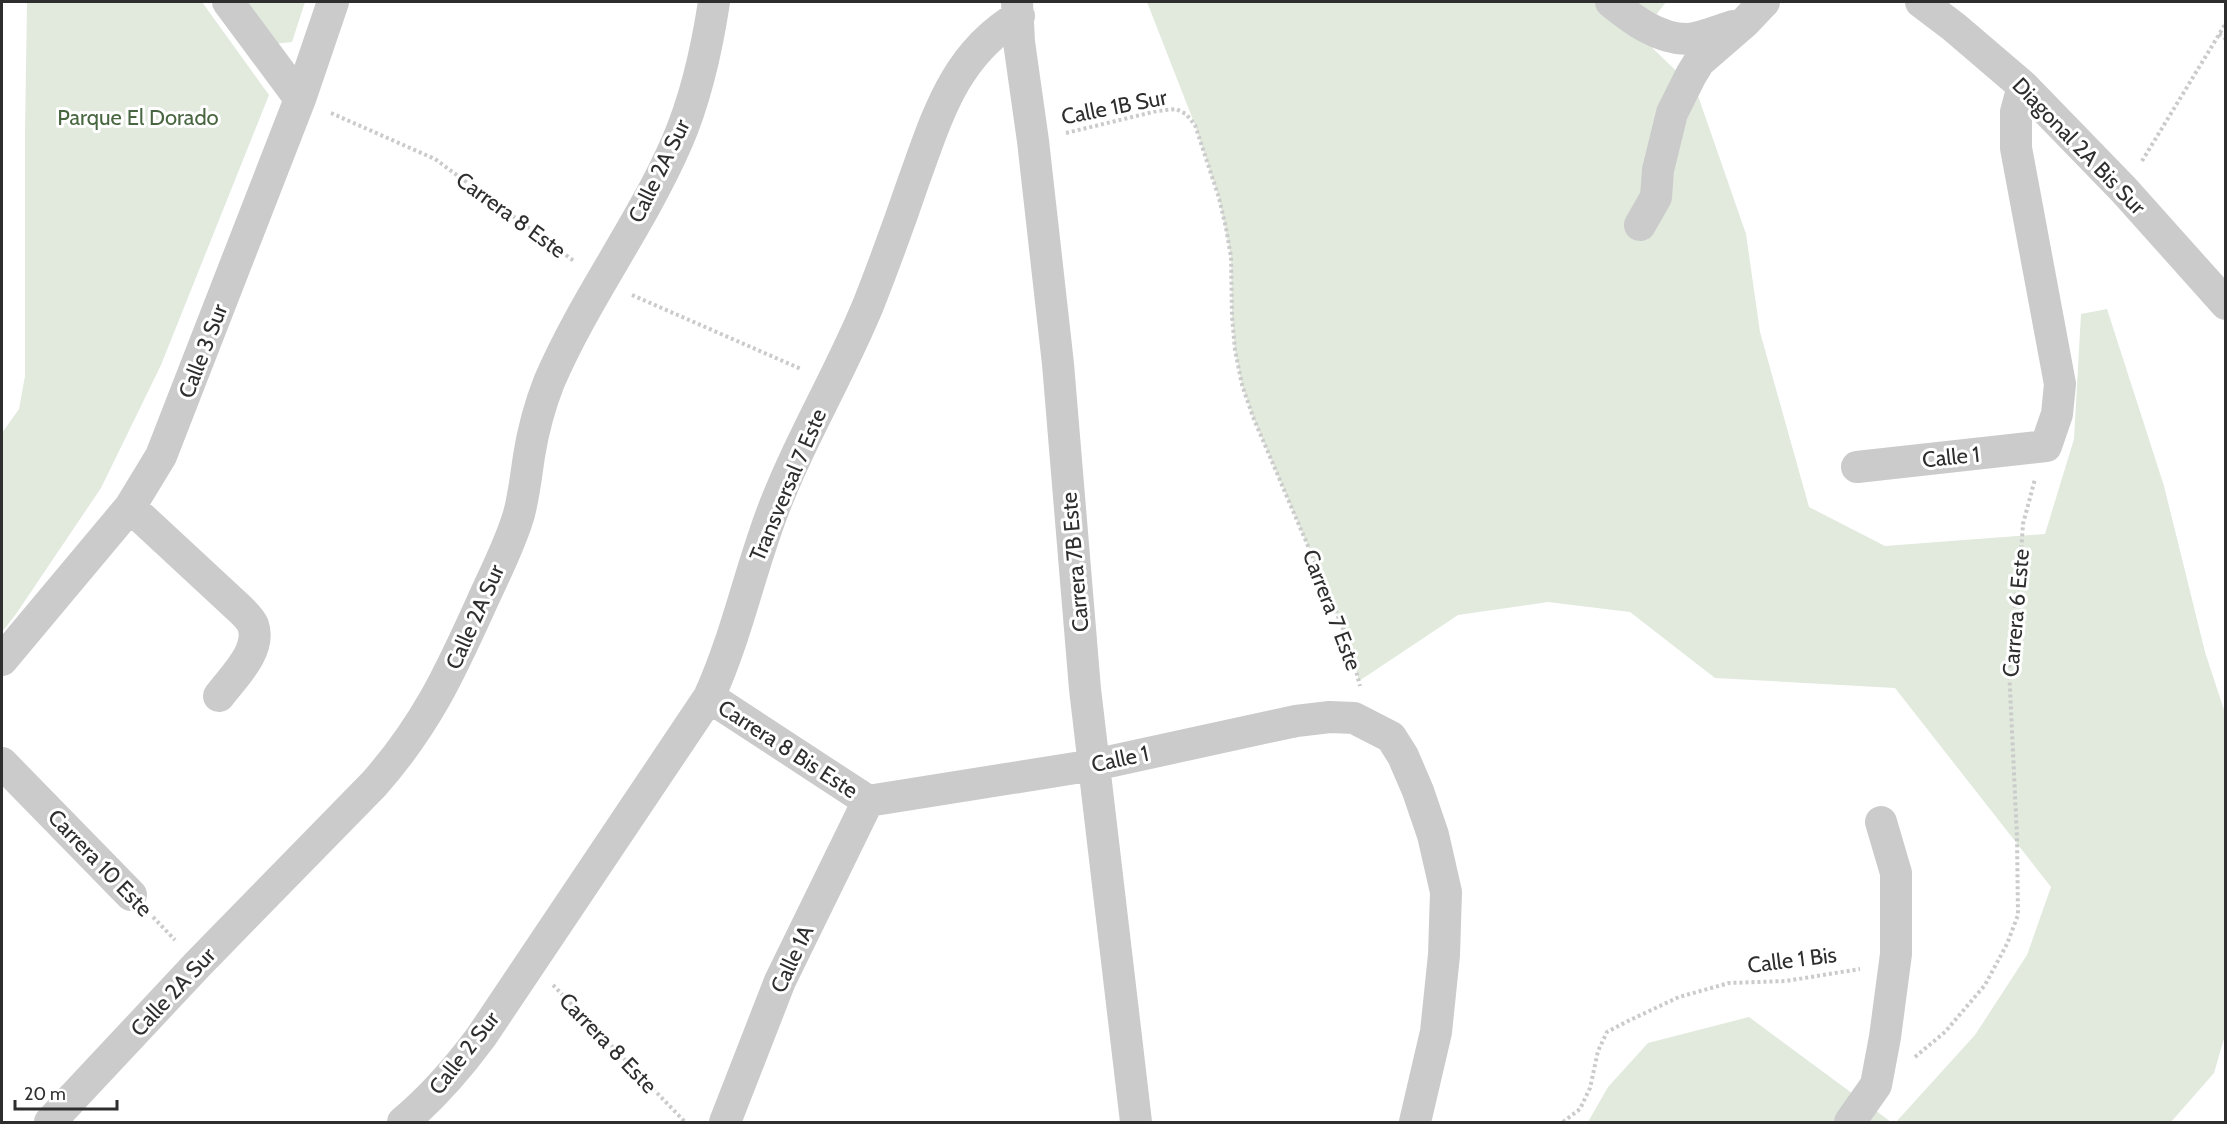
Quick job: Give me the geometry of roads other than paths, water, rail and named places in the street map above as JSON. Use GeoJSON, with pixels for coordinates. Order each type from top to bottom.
{"type":"FeatureCollection","features":[{"type":"Feature","properties":{"kind":"street"},"geometry":{"type":"LineString","coordinates":[[228,2],[300,99]]}},
{"type":"Feature","properties":{"kind":"street","name":"Calle 3 Sur"},"geometry":{"type":"LineString","coordinates":[[2,660],[130,507],[161,456],[300,99],[333,2]]}},
{"type":"Feature","properties":{"kind":"street","name":"Calle 2A Sur"},"geometry":{"type":"LineString","coordinates":[[50,1122],[198,964],[374,784],[396,759],[434,703],[450,673],[510,540],[519,513],[537,419],[549,384],[578,321],[678,141],[694,90],[714,2]]}},
{"type":"Feature","properties":{"kind":"street"},"geometry":{"type":"LineString","coordinates":[[1611,2],[1641,25],[1663,34],[1687,39],[1754,12]]}},
{"type":"Feature","properties":{"kind":"street","name":"Diagonal 2A Bis Sur"},"geometry":{"type":"LineString","coordinates":[[1921,2],[2023,86],[2124,190],[2226,304]]}},
{"type":"Feature","properties":{"kind":"street","name":"Carrera 7B Este"},"geometry":{"type":"LineString","coordinates":[[1018,9],[1020,50],[1033,141],[1058,364],[1084,678],[1136,1122]]}},
{"type":"Feature","properties":{"kind":"street","name":"Transversal 7 Este"},"geometry":{"type":"LineString","coordinates":[[527,971],[709,697],[722,669],[772,513],[790,468],[833,383],[868,303],[943,102],[966,62],[1018,9]]}},
{"type":"Feature","properties":{"kind":"street"},"geometry":{"type":"LineString","coordinates":[[1640,225],[1656,197],[1658,170],[1672,112],[1691,75],[1699,62],[1754,12]]}},
{"type":"Feature","properties":{"kind":"street","name":"Calle 1"},"geometry":{"type":"LineString","coordinates":[[1857,467],[2046,447],[2057,414],[2060,384],[2016,148],[2016,112],[2023,86]]}},
{"type":"Feature","properties":{"kind":"street"},"geometry":{"type":"LineString","coordinates":[[130,507],[241,610],[253,624],[254,639],[250,653],[219,696]]}},
{"type":"Feature","properties":{"kind":"street","name":"Carrera 8 Bis Este"},"geometry":{"type":"LineString","coordinates":[[709,697],[868,801]]}},
{"type":"Feature","properties":{"kind":"street","name":"Calle 1"},"geometry":{"type":"LineString","coordinates":[[868,801],[1094,765],[1296,720],[1330,717],[1354,718],[1371,725],[1391,737],[1403,756],[1418,791],[1432,835],[1446,892],[1444,955],[1436,1032],[1415,1122]]}},
{"type":"Feature","properties":{"kind":"street","name":"Carrera 10 Este"},"geometry":{"type":"LineString","coordinates":[[2,763],[131,895]]}},
{"type":"Feature","properties":{"kind":"street","name":"Calle 1A"},"geometry":{"type":"LineString","coordinates":[[725,1122],[780,981],[868,801]]}},
{"type":"Feature","properties":{"kind":"street"},"geometry":{"type":"LineString","coordinates":[[1850,1122],[1876,1085],[1886,1037],[1896,954],[1896,873],[1881,822]]}},
{"type":"Feature","properties":{"kind":"street","name":"Calle 2 Sur"},"geometry":{"type":"LineString","coordinates":[[403,1122],[459,1067],[527,971]]}},
{"type":"Feature","properties":{"kind":"park label","name":"Parque El Dorado"},"geometry":{"type":"Point","coordinates":[138,117]}}]}
